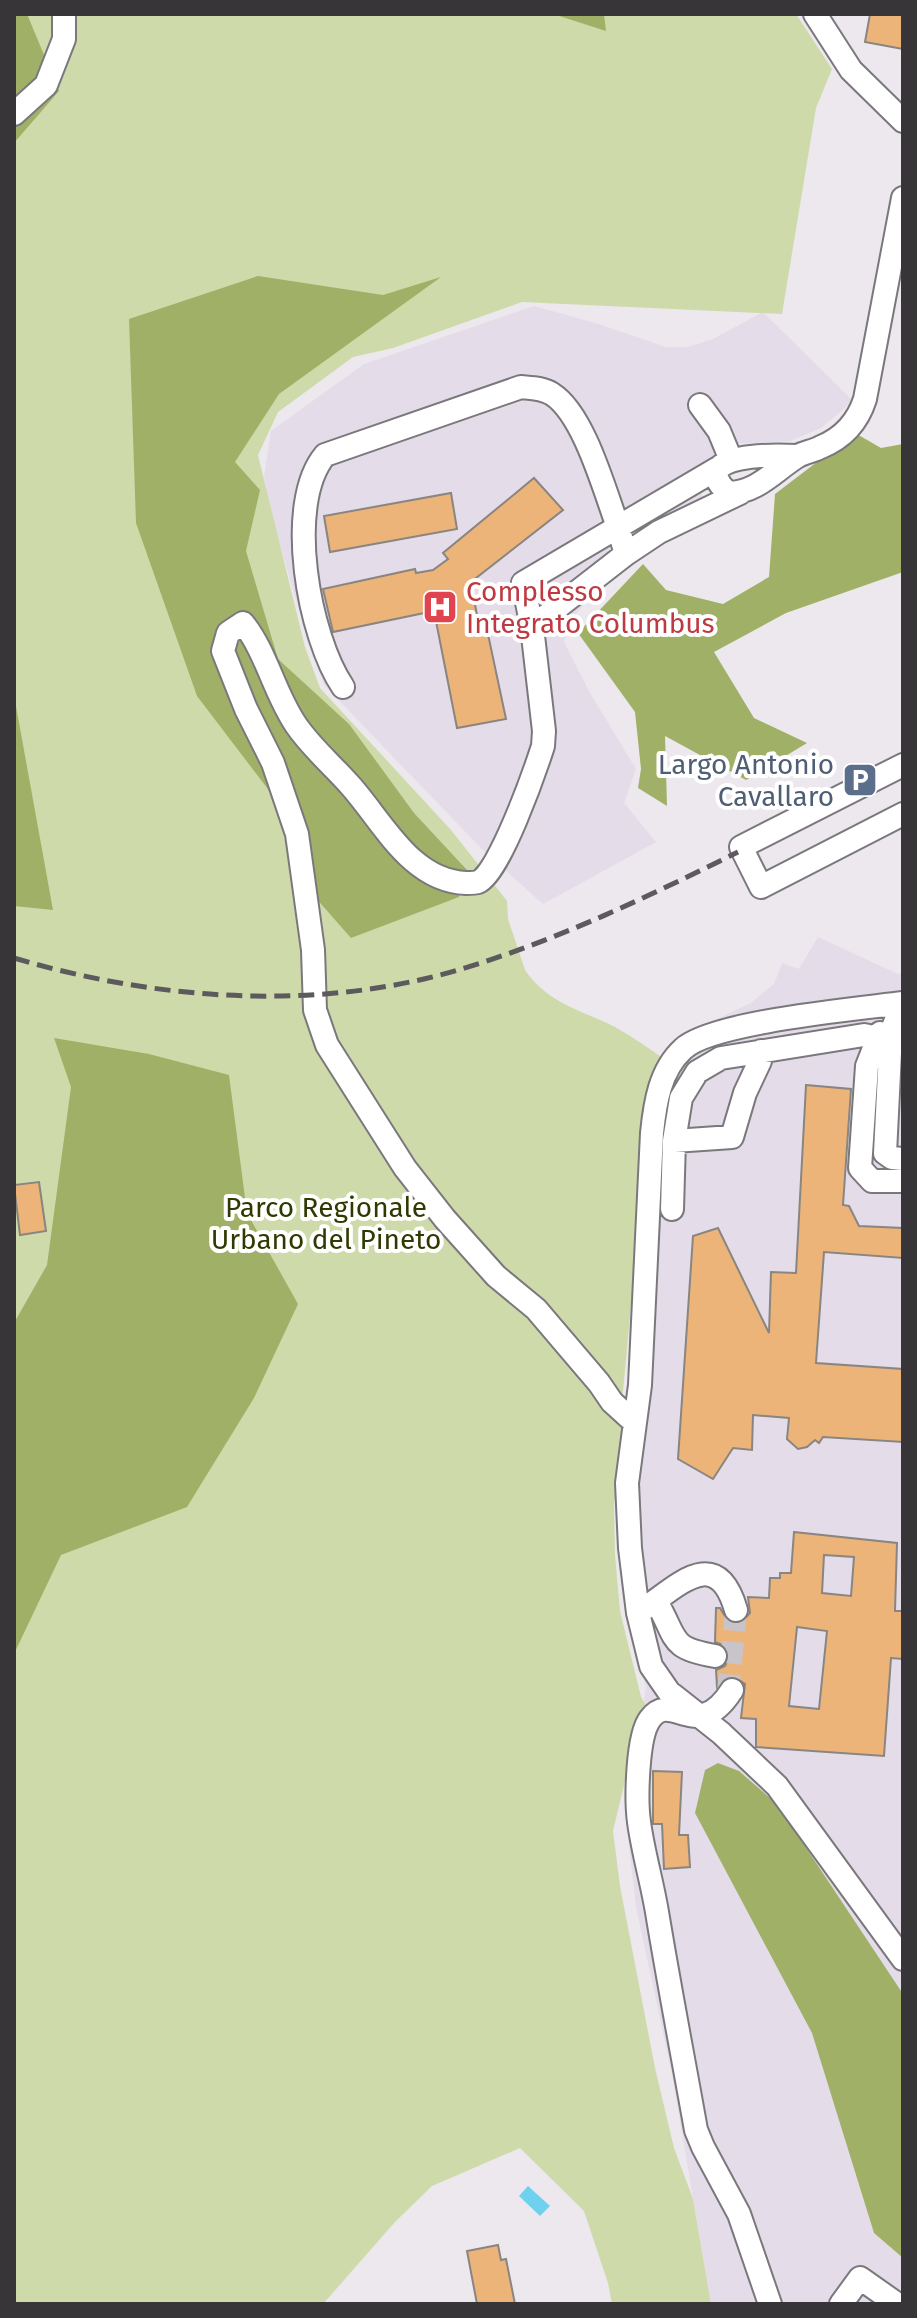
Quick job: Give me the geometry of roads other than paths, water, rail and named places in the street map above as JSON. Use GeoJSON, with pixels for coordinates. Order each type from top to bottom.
{"type":"FeatureCollection","features":[{"type":"Feature","properties":{"kind":"street"},"geometry":{"type":"LineString","coordinates":[[14,114],[46,85],[64,39],[64,14]]}},
{"type":"Feature","properties":{"kind":"street"},"geometry":{"type":"LineString","coordinates":[[815,14],[851,70],[903,121]]}},
{"type":"Feature","properties":{"kind":"street"},"geometry":{"type":"LineString","coordinates":[[532,627],[659,532],[777,473],[798,456],[835,440],[854,423],[863,407],[903,198]]}},
{"type":"Feature","properties":{"kind":"street"},"geometry":{"type":"LineString","coordinates":[[343,687],[329,661],[307,586],[304,564],[307,494],[315,466],[325,455],[494,395],[521,387],[538,389],[552,394],[569,410],[588,446],[626,554]]}},
{"type":"Feature","properties":{"kind":"street"},"geometry":{"type":"LineString","coordinates":[[700,405],[719,431],[725,463],[717,477],[720,486],[728,493],[740,493]]}},
{"type":"Feature","properties":{"kind":"street"},"geometry":{"type":"LineString","coordinates":[[635,1423],[612,1402],[536,1309],[496,1276],[445,1219],[405,1168],[327,1045],[315,1010],[313,950],[297,834],[273,763],[246,709],[223,651],[228,633],[243,623],[255,638],[295,725],[350,785],[408,857],[450,882],[477,883],[486,876],[505,844],[543,746],[532,627],[523,583],[725,463],[767,454],[798,456]]}},
{"type":"Feature","properties":{"kind":"street"},"geometry":{"type":"LineString","coordinates":[[903,765],[741,847],[761,887],[903,814]]}},
{"type":"Feature","properties":{"kind":"street"},"geometry":{"type":"LineString","coordinates":[[345,797],[386,854],[402,864],[421,866]]}},
{"type":"Feature","properties":{"kind":"street"},"geometry":{"type":"LineString","coordinates":[[672,1209],[674,1141],[681,1098],[697,1072],[721,1058],[869,1036],[889,1023]]}},
{"type":"Feature","properties":{"kind":"street"},"geometry":{"type":"LineString","coordinates":[[889,1023],[885,1153],[892,1158],[903,1159]]}},
{"type":"Feature","properties":{"kind":"street"},"geometry":{"type":"LineString","coordinates":[[889,1023],[867,1066],[860,1168],[872,1181],[903,1181]]}},
{"type":"Feature","properties":{"kind":"street"},"geometry":{"type":"LineString","coordinates":[[889,1023],[718,1031],[684,1047],[672,1061],[655,1100],[640,1385],[627,1483],[627,1511],[647,1607],[651,1666],[669,1692],[721,1733],[777,1786],[903,1959]]}},
{"type":"Feature","properties":{"kind":"street"},"geometry":{"type":"LineString","coordinates":[[674,1141],[732,1137],[761,1051]]}},
{"type":"Feature","properties":{"kind":"street"},"geometry":{"type":"LineString","coordinates":[[599,1383],[625,1392],[640,1385]]}},
{"type":"Feature","properties":{"kind":"street"},"geometry":{"type":"LineString","coordinates":[[647,1607],[685,1578],[707,1573],[721,1579],[731,1590],[736,1610]]}},
{"type":"Feature","properties":{"kind":"street"},"geometry":{"type":"LineString","coordinates":[[647,1607],[683,1649],[715,1656]]}},
{"type":"Feature","properties":{"kind":"street"},"geometry":{"type":"LineString","coordinates":[[732,1690],[711,1714],[699,1718],[671,1709],[656,1713],[649,1720],[642,1740],[639,1819],[696,2130],[739,2214],[770,2304]]}},
{"type":"Feature","properties":{"kind":"street"},"geometry":{"type":"LineString","coordinates":[[841,2304],[860,2278],[894,2303]]}},
{"type":"Feature","properties":{"kind":"water"},"geometry":{"type":"Polygon","coordinates":[[[528,2186],[550,2206],[540,2216],[519,2196],[528,2186]]]}},
{"type":"Feature","properties":{"kind":"tunnel"},"geometry":{"type":"LineString","coordinates":[[732,1690],[728,1692],[736,1610]]}},
{"type":"Feature","properties":{"kind":"railway"},"geometry":{"type":"LineString","coordinates":[[14,958],[123,984],[179,991],[236,996],[349,992],[458,970],[530,946],[738,852]]}},
{"type":"Feature","properties":{"kind":"place","name":"Complesso Integrato Columbus"},"geometry":{"type":"Point","coordinates":[440,607]}},
{"type":"Feature","properties":{"kind":"place","name":"Largo Antonio Cavallaro"},"geometry":{"type":"Point","coordinates":[860,780]}},
{"type":"Feature","properties":{"kind":"park label","name":"Parco Regionale Urbano del Pineto"},"geometry":{"type":"Point","coordinates":[326,1223]}}]}
